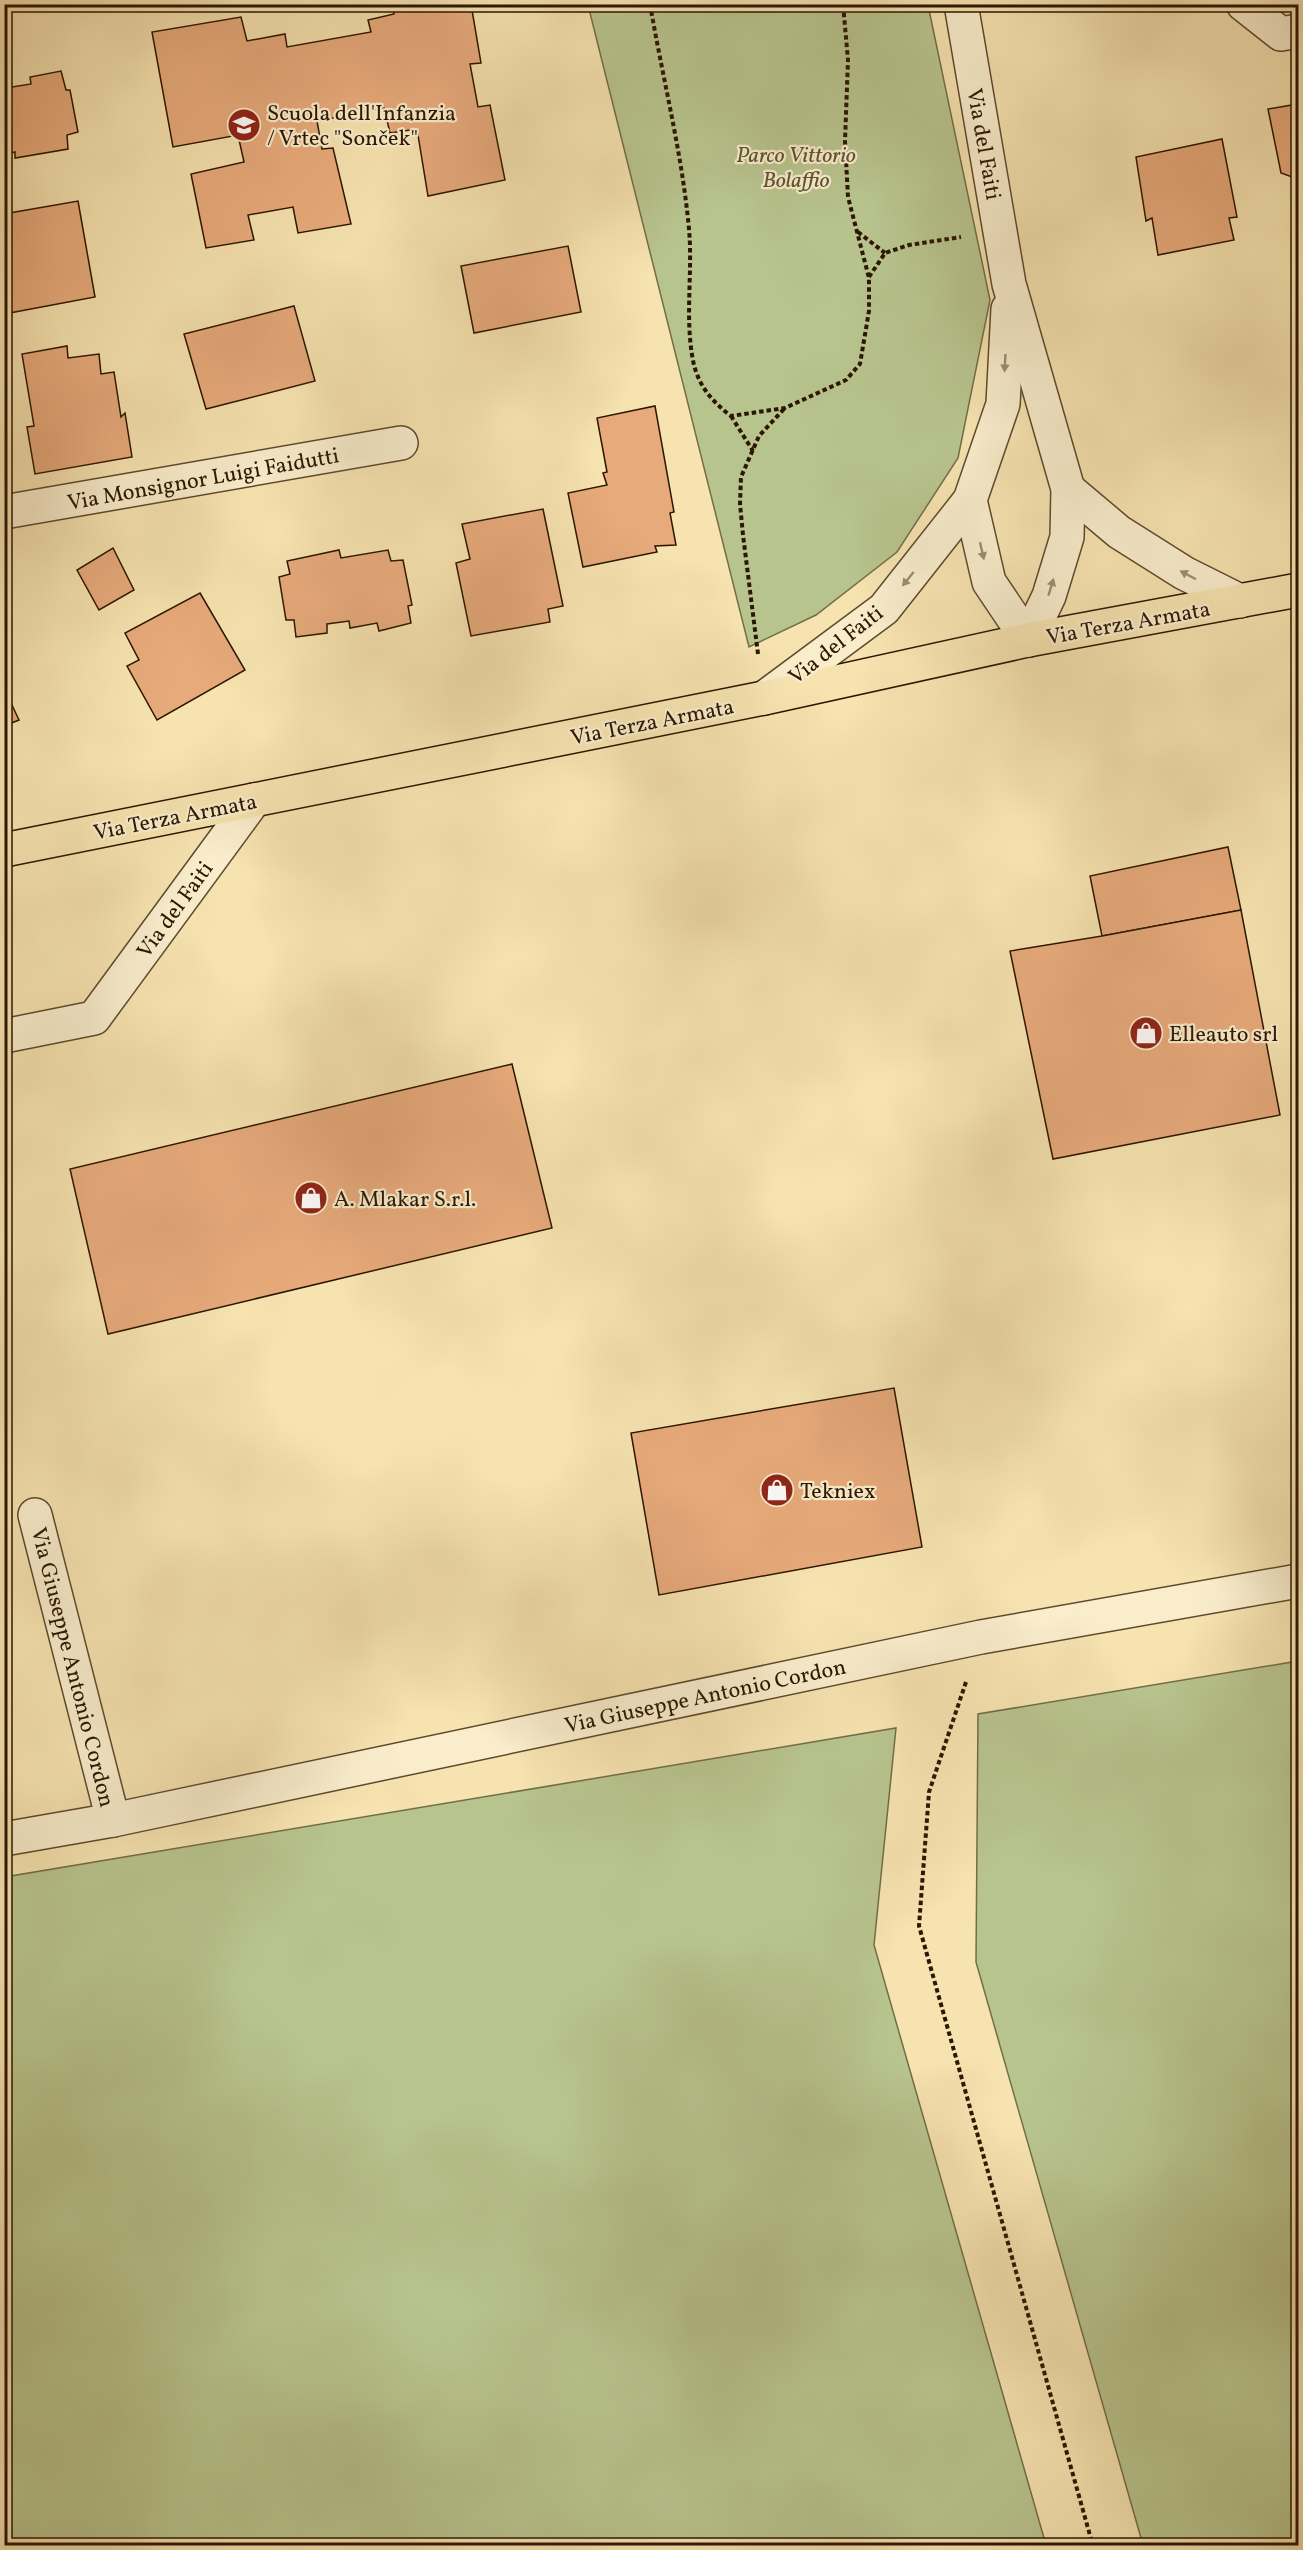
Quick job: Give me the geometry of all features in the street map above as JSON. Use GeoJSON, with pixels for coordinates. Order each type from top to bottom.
{"type":"FeatureCollection","features":[{"type":"Feature","properties":{"kind":"main road","name":"Via Terza Armata"},"geometry":{"type":"LineString","coordinates":[[4,850],[764,699],[1028,640],[1299,590]]}},
{"type":"Feature","properties":{"kind":"street","name":"Via del Faiti"},"geometry":{"type":"LineString","coordinates":[[961,4],[1009,284],[1068,489],[1066,537],[1049,596],[1028,640]]}},
{"type":"Feature","properties":{"kind":"street"},"geometry":{"type":"LineString","coordinates":[[1243,4],[1281,34],[1299,31]]}},
{"type":"Feature","properties":{"kind":"street","name":"Via del Faiti"},"geometry":{"type":"LineString","coordinates":[[764,699],[884,609],[970,500],[1003,404],[1009,284]]}},
{"type":"Feature","properties":{"kind":"street","name":"Via Monsignor Luigi Faidutti"},"geometry":{"type":"LineString","coordinates":[[4,512],[401,443]]}},
{"type":"Feature","properties":{"kind":"street"},"geometry":{"type":"LineString","coordinates":[[1068,489],[1119,532],[1184,573],[1240,601]]}},
{"type":"Feature","properties":{"kind":"street"},"geometry":{"type":"LineString","coordinates":[[970,500],[989,582],[1028,640]]}},
{"type":"Feature","properties":{"kind":"street","name":"Via del Faiti"},"geometry":{"type":"LineString","coordinates":[[4,1036],[94,1018],[254,800]]}},
{"type":"Feature","properties":{"kind":"street","name":"Via Giuseppe Antonio Cordon"},"geometry":{"type":"LineString","coordinates":[[35,1515],[113,1820]]}},
{"type":"Feature","properties":{"kind":"street","name":"Via Giuseppe Antonio Cordon"},"geometry":{"type":"LineString","coordinates":[[4,1839],[113,1820],[981,1637],[1299,1581]]}},
{"type":"Feature","properties":{"kind":"path"},"geometry":{"type":"LineString","coordinates":[[650,4],[685,186],[689,233],[690,339],[695,367],[702,387],[713,402],[731,416],[753,451]]}},
{"type":"Feature","properties":{"kind":"path"},"geometry":{"type":"LineString","coordinates":[[731,416],[784,408],[846,380],[860,364],[869,311],[869,278],[848,197],[845,141],[848,60],[843,4]]}},
{"type":"Feature","properties":{"kind":"path"},"geometry":{"type":"LineString","coordinates":[[857,231],[885,252]]}},
{"type":"Feature","properties":{"kind":"path"},"geometry":{"type":"LineString","coordinates":[[869,278],[885,252],[909,245],[1001,231]]}},
{"type":"Feature","properties":{"kind":"path"},"geometry":{"type":"LineString","coordinates":[[764,699],[740,504],[741,477],[759,436],[784,408]]}},
{"type":"Feature","properties":{"kind":"path"},"geometry":{"type":"LineString","coordinates":[[981,1637],[929,1792],[919,1926],[1093,2546]]}},
{"type":"Feature","properties":{"kind":"green space","name":"Parco Vittorio Bolaffio"},"geometry":{"type":"Polygon","coordinates":[[[588,5],[928,5],[990,300],[958,458],[897,552],[816,615],[749,647],[588,5]]]}},
{"type":"Feature","properties":{"kind":"green space"},"geometry":{"type":"Polygon","coordinates":[[[1298,1661],[1298,2545],[1143,2545],[976,1962],[978,1714],[1298,1661]]]}},
{"type":"Feature","properties":{"kind":"green space"},"geometry":{"type":"Polygon","coordinates":[[[896,1728],[874,1945],[1046,2545],[5,2545],[5,1877],[896,1728]]]}},
{"type":"Feature","properties":{"kind":"building","name":"Scuola dell'Infanzia / Vrtec \"Sonček\""},"geometry":{"type":"Polygon","coordinates":[[[392,4],[471,4],[481,63],[470,64],[478,107],[490,105],[505,180],[428,196],[417,129],[390,133],[384,108],[317,121],[322,149],[333,148],[351,224],[298,233],[293,207],[248,215],[254,240],[206,248],[191,174],[244,162],[238,135],[173,147],[152,32],[241,17],[247,41],[285,34],[287,47],[371,32],[368,20],[394,14],[392,4]]]}},
{"type":"Feature","properties":{"kind":"building"},"geometry":{"type":"Polygon","coordinates":[[[61,71],[66,90],[70,90],[78,132],[67,135],[68,149],[15,158],[15,152],[4,155],[4,85],[6,88],[31,84],[30,77],[61,71]]]}},
{"type":"Feature","properties":{"kind":"building"},"geometry":{"type":"Polygon","coordinates":[[[1298,104],[1298,192],[1295,178],[1281,173],[1268,109],[1298,104]]]}},
{"type":"Feature","properties":{"kind":"building"},"geometry":{"type":"Polygon","coordinates":[[[1222,139],[1237,217],[1229,218],[1234,240],[1158,255],[1152,218],[1146,221],[1136,157],[1222,139]]]}},
{"type":"Feature","properties":{"kind":"building"},"geometry":{"type":"Polygon","coordinates":[[[78,201],[95,297],[4,314],[4,214],[78,201]]]}},
{"type":"Feature","properties":{"kind":"building"},"geometry":{"type":"Polygon","coordinates":[[[568,246],[581,312],[474,333],[461,266],[568,246]]]}},
{"type":"Feature","properties":{"kind":"building"},"geometry":{"type":"Polygon","coordinates":[[[294,306],[315,381],[206,409],[184,334],[294,306]]]}},
{"type":"Feature","properties":{"kind":"building"},"geometry":{"type":"Polygon","coordinates":[[[67,346],[68,358],[99,354],[101,374],[114,372],[121,417],[125,413],[132,457],[35,474],[27,427],[34,426],[22,354],[67,346]]]}},
{"type":"Feature","properties":{"kind":"building"},"geometry":{"type":"Polygon","coordinates":[[[655,406],[674,512],[670,513],[676,545],[655,546],[657,552],[583,567],[568,493],[607,485],[603,473],[607,472],[597,418],[655,406]]]}},
{"type":"Feature","properties":{"kind":"building"},"geometry":{"type":"Polygon","coordinates":[[[543,509],[563,606],[548,609],[550,622],[471,636],[456,563],[470,559],[462,524],[543,509]]]}},
{"type":"Feature","properties":{"kind":"building"},"geometry":{"type":"Polygon","coordinates":[[[113,548],[134,590],[99,610],[77,570],[113,548]]]}},
{"type":"Feature","properties":{"kind":"building"},"geometry":{"type":"Polygon","coordinates":[[[339,550],[341,558],[388,550],[391,561],[403,560],[412,605],[408,606],[411,623],[379,631],[377,623],[350,628],[349,621],[327,624],[327,633],[296,637],[294,620],[286,620],[279,577],[290,574],[287,561],[339,550]]]}},
{"type":"Feature","properties":{"kind":"building"},"geometry":{"type":"Polygon","coordinates":[[[200,593],[245,670],[157,720],[127,666],[139,660],[125,633],[200,593]]]}},
{"type":"Feature","properties":{"kind":"building"},"geometry":{"type":"Polygon","coordinates":[[[4,688],[19,720],[4,726],[4,688]]]}},
{"type":"Feature","properties":{"kind":"building"},"geometry":{"type":"Polygon","coordinates":[[[1228,847],[1241,910],[1102,936],[1090,876],[1228,847]]]}},
{"type":"Feature","properties":{"kind":"building","name":"Elleauto srl"},"geometry":{"type":"Polygon","coordinates":[[[1241,910],[1280,1115],[1053,1159],[1010,951],[1241,910]]]}},
{"type":"Feature","properties":{"kind":"building","name":"A. Mlakar S.r.l."},"geometry":{"type":"Polygon","coordinates":[[[512,1064],[552,1228],[108,1334],[70,1169],[512,1064]]]}},
{"type":"Feature","properties":{"kind":"building","name":"Tekniex"},"geometry":{"type":"Polygon","coordinates":[[[894,1388],[922,1547],[659,1595],[631,1433],[894,1388]]]}},
{"type":"Feature","properties":{"kind":"place","name":"Scuola dell'Infanzia / Vrtec \"Sonček\""},"geometry":{"type":"Point","coordinates":[244,125]}},
{"type":"Feature","properties":{"kind":"place","name":"Elleauto srl"},"geometry":{"type":"Point","coordinates":[1146,1033]}},
{"type":"Feature","properties":{"kind":"place","name":"A. Mlakar S.r.l."},"geometry":{"type":"Point","coordinates":[311,1198]}},
{"type":"Feature","properties":{"kind":"place","name":"Tekniex"},"geometry":{"type":"Point","coordinates":[777,1490]}}]}
